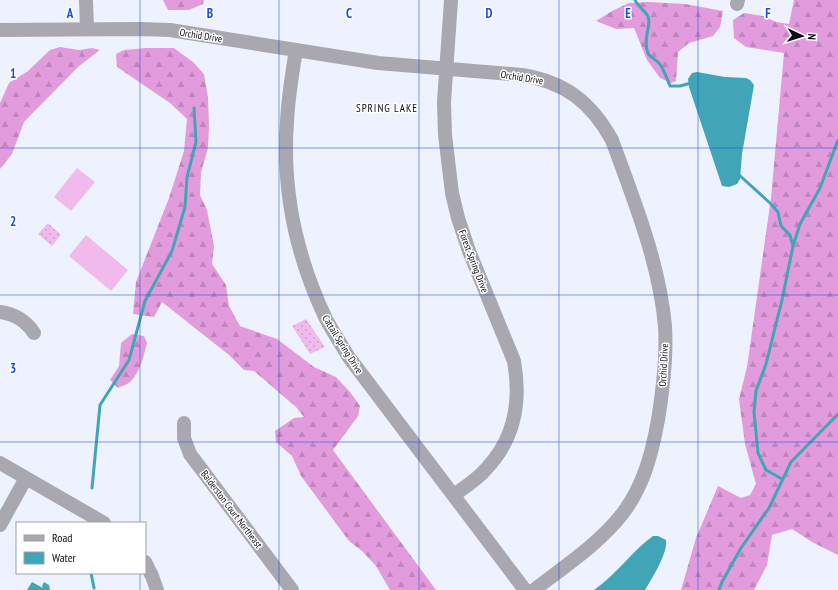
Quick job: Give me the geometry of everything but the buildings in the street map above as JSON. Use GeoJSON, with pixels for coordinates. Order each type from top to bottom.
{"type":"FeatureCollection","features":[{"type":"Feature","properties":{"kind":"street"},"geometry":{"type":"LineString","coordinates":[[86,0],[87,29]]}},
{"type":"Feature","properties":{"kind":"street","name":"Forest Spring Drive"},"geometry":{"type":"LineString","coordinates":[[452,0],[444,102],[448,164],[458,218],[469,251],[514,360],[518,394],[512,426],[498,455],[487,468],[454,496]]}},
{"type":"Feature","properties":{"kind":"street","name":"Orchid Drive"},"geometry":{"type":"LineString","coordinates":[[0,30],[170,30],[378,63],[535,77],[551,82],[567,90],[582,100],[594,112],[604,125],[612,140],[646,236],[656,272],[665,328],[663,388],[653,447],[632,499],[623,513],[602,537],[534,590]]}},
{"type":"Feature","properties":{"kind":"street","name":"Cattail Spring Drive"},"geometry":{"type":"LineString","coordinates":[[296,50],[287,122],[286,156],[288,191],[293,222],[301,254],[312,285],[332,329],[348,356],[525,590]]}},
{"type":"Feature","properties":{"kind":"street"},"geometry":{"type":"LineString","coordinates":[[0,312],[10,313],[27,323],[34,333]]}},
{"type":"Feature","properties":{"kind":"street","name":"Balderston Court Northeast"},"geometry":{"type":"LineString","coordinates":[[184,423],[184,438],[190,454],[292,590]]}},
{"type":"Feature","properties":{"kind":"street"},"geometry":{"type":"LineString","coordinates":[[0,463],[102,522]]}},
{"type":"Feature","properties":{"kind":"street"},"geometry":{"type":"LineString","coordinates":[[0,525],[26,478]]}},
{"type":"Feature","properties":{"kind":"street"},"geometry":{"type":"LineString","coordinates":[[146,564],[157,590]]}},
{"type":"Feature","properties":{"kind":"shaded area"},"geometry":{"type":"Polygon","coordinates":[[[77,168],[95,182],[71,211],[54,197],[77,168]]]}},
{"type":"Feature","properties":{"kind":"shaded area"},"geometry":{"type":"Polygon","coordinates":[[[48,223],[61,235],[52,246],[38,234],[48,223]]]}},
{"type":"Feature","properties":{"kind":"shaded area"},"geometry":{"type":"Polygon","coordinates":[[[86,235],[128,270],[111,291],[69,256],[86,235]]]}},
{"type":"Feature","properties":{"kind":"shaded area"},"geometry":{"type":"Polygon","coordinates":[[[306,319],[325,347],[310,354],[292,326],[306,319]]]}},
{"type":"Feature","properties":{"kind":"green space"},"geometry":{"type":"Polygon","coordinates":[[[163,0],[204,0],[203,4],[189,10],[168,10],[163,0]]]}},
{"type":"Feature","properties":{"kind":"green space"},"geometry":{"type":"Polygon","coordinates":[[[794,0],[838,0],[838,555],[812,542],[792,529],[772,535],[767,565],[754,590],[681,590],[696,538],[718,486],[741,498],[750,495],[756,484],[745,444],[739,399],[747,367],[771,198],[784,53],[746,47],[734,38],[733,20],[744,13],[763,16],[776,22],[789,24],[794,0]]]}},
{"type":"Feature","properties":{"kind":"green space"},"geometry":{"type":"Polygon","coordinates":[[[649,2],[685,4],[723,11],[720,27],[713,36],[689,43],[678,52],[676,81],[671,83],[660,78],[647,60],[634,28],[616,29],[596,21],[629,3],[649,2]]]}},
{"type":"Feature","properties":{"kind":"green space"},"geometry":{"type":"Polygon","coordinates":[[[60,47],[79,50],[92,48],[100,50],[78,67],[24,122],[12,154],[0,169],[0,103],[9,83],[28,71],[50,50],[60,47]]]}},
{"type":"Feature","properties":{"kind":"green space"},"geometry":{"type":"Polygon","coordinates":[[[174,48],[193,62],[204,74],[208,97],[209,126],[208,148],[201,172],[200,195],[207,210],[214,246],[212,264],[226,285],[229,306],[240,326],[277,339],[314,367],[336,377],[350,392],[360,406],[358,416],[333,450],[436,590],[390,590],[376,566],[362,551],[349,541],[301,476],[292,456],[276,442],[275,431],[294,418],[304,417],[296,407],[254,371],[244,370],[229,355],[162,302],[154,317],[133,314],[136,282],[169,198],[184,151],[187,119],[170,103],[117,67],[116,54],[124,50],[174,48]]]}},
{"type":"Feature","properties":{"kind":"green space"},"geometry":{"type":"Polygon","coordinates":[[[132,334],[144,336],[147,343],[146,348],[136,374],[129,383],[118,388],[110,380],[119,366],[121,343],[132,334]]]}},
{"type":"Feature","properties":{"kind":"water"},"geometry":{"type":"Polygon","coordinates":[[[697,72],[725,77],[746,78],[754,85],[742,154],[740,179],[737,184],[729,187],[722,186],[689,87],[688,79],[692,73],[697,72]]]}},
{"type":"Feature","properties":{"kind":"water"},"geometry":{"type":"Polygon","coordinates":[[[653,536],[658,536],[666,540],[665,552],[645,590],[594,590],[645,542],[653,536]]]}},
{"type":"Feature","properties":{"kind":"water"},"geometry":{"type":"Polygon","coordinates":[[[32,582],[43,588],[42,586],[44,582],[49,585],[50,590],[27,590],[32,582]]]}},
{"type":"Feature","properties":{"kind":"waterway"},"geometry":{"type":"LineString","coordinates":[[635,0],[647,15],[649,20],[646,38],[646,48],[648,53],[661,65],[670,86],[680,86],[691,83]]}},
{"type":"Feature","properties":{"kind":"waterway"},"geometry":{"type":"LineString","coordinates":[[92,488],[100,405],[129,360],[145,301],[172,251],[185,207],[187,177],[196,142],[194,108]]}},
{"type":"Feature","properties":{"kind":"waterway"},"geometry":{"type":"LineString","coordinates":[[793,246],[800,224],[820,188],[838,140]]}},
{"type":"Feature","properties":{"kind":"waterway"},"geometry":{"type":"LineString","coordinates":[[738,174],[778,212],[781,226],[790,235],[793,246],[782,300],[766,364],[756,391],[754,412],[758,453],[766,470],[782,479]]}},
{"type":"Feature","properties":{"kind":"waterway"},"geometry":{"type":"LineString","coordinates":[[719,590],[741,548],[769,508],[791,462],[838,414]]}},
{"type":"Feature","properties":{"kind":"waterway"},"geometry":{"type":"LineString","coordinates":[[91,574],[94,588]]}},
{"type":"Feature","properties":{"kind":"district","name":"SPRING LAKE"},"geometry":{"type":"Point","coordinates":[387,108]}}]}
